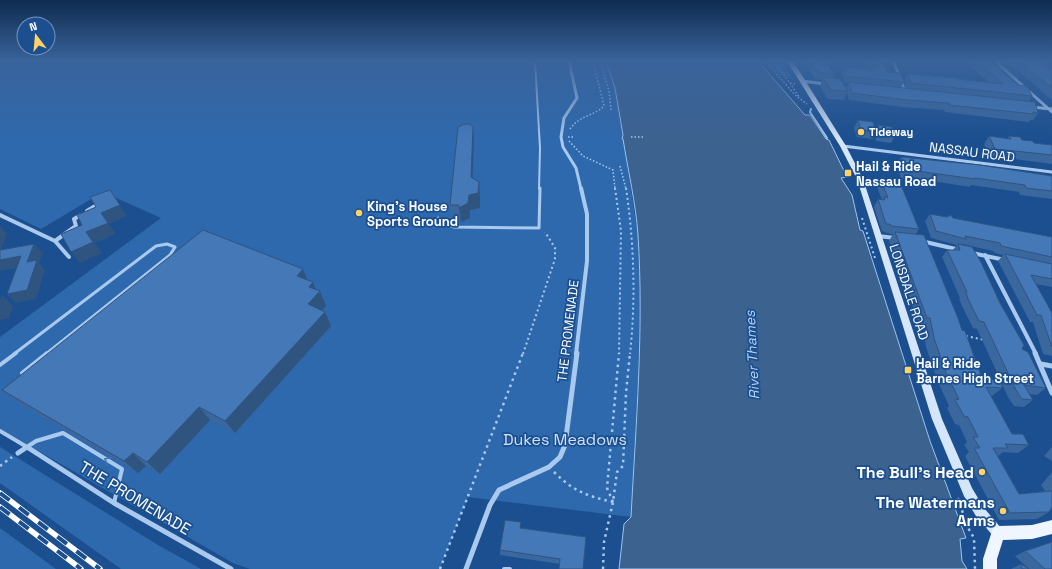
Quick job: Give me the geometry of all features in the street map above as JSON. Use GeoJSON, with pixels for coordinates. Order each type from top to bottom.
{"type":"FeatureCollection","features":[{"type":"Feature","properties":{"kind":"main road","name":"LONSDALE ROAD"},"geometry":{"type":"LineString","coordinates":[[806,88],[843,146],[860,179],[877,236],[937,419],[968,492],[980,512],[998,533]]}},
{"type":"Feature","properties":{"kind":"main road"},"geometry":{"type":"LineString","coordinates":[[990,569],[990,559],[998,533],[1050,530]]}},
{"type":"Feature","properties":{"kind":"street","name":"THE PROMENADE"},"geometry":{"type":"LineString","coordinates":[[466,569],[490,505],[499,490],[549,467],[560,457],[565,445],[587,261],[587,214],[576,168],[563,147],[561,137],[564,118],[577,98],[574,88]]}},
{"type":"Feature","properties":{"kind":"street"},"geometry":{"type":"LineString","coordinates":[[903,88],[905,93]]}},
{"type":"Feature","properties":{"kind":"street"},"geometry":{"type":"LineString","coordinates":[[1025,88],[1052,112]]}},
{"type":"Feature","properties":{"kind":"street"},"geometry":{"type":"LineString","coordinates":[[897,92],[913,94]]}},
{"type":"Feature","properties":{"kind":"street"},"geometry":{"type":"LineString","coordinates":[[1024,106],[1052,109]]}},
{"type":"Feature","properties":{"kind":"street","name":"NASSAU ROAD"},"geometry":{"type":"LineString","coordinates":[[843,146],[1052,172]]}},
{"type":"Feature","properties":{"kind":"street"},"geometry":{"type":"LineString","coordinates":[[55,241],[76,226],[74,219],[105,200]]}},
{"type":"Feature","properties":{"kind":"street"},"geometry":{"type":"LineString","coordinates":[[1,216],[55,241],[69,257]]}},
{"type":"Feature","properties":{"kind":"street"},"geometry":{"type":"LineString","coordinates":[[877,236],[899,238]]}},
{"type":"Feature","properties":{"kind":"street"},"geometry":{"type":"LineString","coordinates":[[913,240],[1008,260]]}},
{"type":"Feature","properties":{"kind":"street"},"geometry":{"type":"LineString","coordinates":[[985,256],[1041,364],[1052,393]]}},
{"type":"Feature","properties":{"kind":"street"},"geometry":{"type":"LineString","coordinates":[[1041,364],[1052,366]]}},
{"type":"Feature","properties":{"kind":"street","name":"THE PROMENADE"},"geometry":{"type":"LineString","coordinates":[[27,447],[114,503],[231,569]]}},
{"type":"Feature","properties":{"kind":"street"},"geometry":{"type":"LineString","coordinates":[[18,453],[27,447]]}},
{"type":"Feature","properties":{"kind":"lane"},"geometry":{"type":"LineString","coordinates":[[438,218],[446,226],[455,228],[539,228],[540,148],[537,88]]}},
{"type":"Feature","properties":{"kind":"lane"},"geometry":{"type":"LineString","coordinates":[[811,109],[810,112],[827,138]]}},
{"type":"Feature","properties":{"kind":"lane"},"geometry":{"type":"LineString","coordinates":[[0,365],[156,246],[167,244],[175,247],[170,255],[22,373]]}},
{"type":"Feature","properties":{"kind":"lane"},"geometry":{"type":"LineString","coordinates":[[0,431],[27,447],[36,441],[63,433],[122,469],[114,503]]}},
{"type":"Feature","properties":{"kind":"lane"},"geometry":{"type":"LineString","coordinates":[[504,569],[510,569]]}},
{"type":"Feature","properties":{"kind":"path"},"geometry":{"type":"LineString","coordinates":[[599,88],[604,106],[603,109],[586,114],[578,119],[572,124],[568,137],[574,150],[580,155],[613,170],[620,223],[619,356],[607,488],[613,502]]}},
{"type":"Feature","properties":{"kind":"path"},"geometry":{"type":"LineString","coordinates":[[608,88],[611,110]]}},
{"type":"Feature","properties":{"kind":"path"},"geometry":{"type":"LineString","coordinates":[[789,88],[808,105]]}},
{"type":"Feature","properties":{"kind":"path"},"geometry":{"type":"LineString","coordinates":[[792,88],[800,99]]}},
{"type":"Feature","properties":{"kind":"path"},"geometry":{"type":"LineString","coordinates":[[631,137],[644,137]]}},
{"type":"Feature","properties":{"kind":"path"},"geometry":{"type":"LineString","coordinates":[[603,569],[604,542],[613,502],[617,472],[623,466],[626,393],[633,326],[632,240],[625,181],[620,166]]}},
{"type":"Feature","properties":{"kind":"path"},"geometry":{"type":"LineString","coordinates":[[440,569],[518,369],[554,259],[555,248],[546,232],[539,228]]}},
{"type":"Feature","properties":{"kind":"path"},"geometry":{"type":"LineString","coordinates":[[960,335],[988,341]]}},
{"type":"Feature","properties":{"kind":"path"},"geometry":{"type":"LineString","coordinates":[[0,466],[18,453]]}},
{"type":"Feature","properties":{"kind":"path"},"geometry":{"type":"LineString","coordinates":[[549,467],[569,487],[584,496],[613,502]]}},
{"type":"Feature","properties":{"kind":"path"},"geometry":{"type":"LineString","coordinates":[[976,569],[975,550],[979,552]]}},
{"type":"Feature","properties":{"kind":"green space","name":"Dukes Meadows"},"geometry":{"type":"Polygon","coordinates":[[[0,88],[615,88],[638,234],[640,303],[638,381],[631,517],[468,497],[440,569],[250,569],[233,563],[0,429],[0,337],[161,218],[103,192],[41,229],[0,209],[0,88]]]}},
{"type":"Feature","properties":{"kind":"green space"},"geometry":{"type":"Polygon","coordinates":[[[0,447],[158,545],[201,569],[121,569],[0,483],[0,447]]]}},
{"type":"Feature","properties":{"kind":"green space"},"geometry":{"type":"Polygon","coordinates":[[[0,528],[56,569],[0,569],[0,528]]]}},
{"type":"Feature","properties":{"kind":"water","name":"River Thames"},"geometry":{"type":"Polygon","coordinates":[[[615,88],[781,88],[805,115],[810,115],[826,139],[829,140],[847,177],[841,178],[852,195],[860,230],[863,231],[930,441],[966,538],[960,539],[962,561],[967,569],[619,569],[624,524],[631,517],[639,376],[640,270],[634,200],[622,139],[623,135],[615,88]]]}},
{"type":"Feature","properties":{"kind":"building"},"geometry":{"type":"Polygon","coordinates":[[[829,88],[846,88],[848,91],[831,90],[829,88]]]}},
{"type":"Feature","properties":{"kind":"building"},"geometry":{"type":"Polygon","coordinates":[[[851,88],[901,88],[1035,102],[1038,113],[1033,112],[1034,114],[949,105],[949,103],[907,100],[852,93],[851,88]]]}},
{"type":"Feature","properties":{"kind":"building"},"geometry":{"type":"Polygon","coordinates":[[[953,88],[1028,88],[1032,96],[953,88]]]}},
{"type":"Feature","properties":{"kind":"building"},"geometry":{"type":"Polygon","coordinates":[[[858,120],[873,122],[876,132],[861,130],[858,120]]]}},
{"type":"Feature","properties":{"kind":"building"},"geometry":{"type":"Polygon","coordinates":[[[469,124],[473,127],[471,177],[479,182],[478,193],[469,195],[468,203],[459,208],[459,205],[450,205],[458,127],[469,124]]]}},
{"type":"Feature","properties":{"kind":"building"},"geometry":{"type":"Polygon","coordinates":[[[878,125],[892,127],[895,136],[880,134],[878,125]]]}},
{"type":"Feature","properties":{"kind":"building"},"geometry":{"type":"Polygon","coordinates":[[[989,136],[1011,139],[1009,136],[1020,137],[1022,140],[1033,141],[1034,143],[1052,145],[1052,155],[995,149],[989,136]]]}},
{"type":"Feature","properties":{"kind":"building"},"geometry":{"type":"Polygon","coordinates":[[[901,157],[980,165],[1052,176],[1052,191],[1026,188],[1025,185],[975,178],[905,171],[901,157]]]}},
{"type":"Feature","properties":{"kind":"building"},"geometry":{"type":"Polygon","coordinates":[[[880,178],[899,180],[919,229],[891,226],[890,224],[886,224],[878,199],[885,200],[884,197],[888,198],[880,178]]]}},
{"type":"Feature","properties":{"kind":"building"},"geometry":{"type":"Polygon","coordinates":[[[110,190],[120,205],[101,213],[108,223],[86,232],[93,242],[71,252],[61,234],[82,225],[77,215],[96,207],[90,197],[110,190]]]}},
{"type":"Feature","properties":{"kind":"building"},"geometry":{"type":"Polygon","coordinates":[[[930,214],[947,217],[951,215],[953,218],[1052,237],[1052,257],[1001,246],[1000,243],[965,236],[966,239],[936,231],[930,214]]]}},
{"type":"Feature","properties":{"kind":"building"},"geometry":{"type":"Polygon","coordinates":[[[203,230],[303,269],[297,276],[313,282],[309,287],[320,291],[308,304],[325,312],[225,421],[199,407],[147,462],[133,453],[124,461],[2,390],[203,230]]]}},
{"type":"Feature","properties":{"kind":"building"},"geometry":{"type":"Polygon","coordinates":[[[895,232],[924,235],[962,330],[965,331],[982,378],[1002,381],[1002,388],[986,387],[1012,434],[1023,434],[1029,445],[1005,444],[1008,448],[993,448],[1019,494],[1052,491],[1052,507],[1049,512],[1010,513],[974,448],[980,448],[973,437],[978,437],[968,417],[964,416],[955,400],[959,399],[946,373],[934,338],[930,318],[927,318],[895,232]]]}},
{"type":"Feature","properties":{"kind":"building"},"geometry":{"type":"Polygon","coordinates":[[[34,244],[27,262],[37,260],[27,290],[7,294],[21,256],[0,260],[0,250],[34,244]]]}},
{"type":"Feature","properties":{"kind":"building"},"geometry":{"type":"Polygon","coordinates":[[[958,244],[972,247],[981,262],[1000,303],[1024,345],[1022,349],[1028,352],[1046,388],[1024,385],[1033,400],[1022,399],[1016,390],[984,322],[979,321],[968,299],[967,292],[947,250],[960,250],[958,244]]]}},
{"type":"Feature","properties":{"kind":"building"},"geometry":{"type":"Polygon","coordinates":[[[1005,254],[1052,264],[1052,279],[1031,275],[1052,313],[1052,347],[1041,315],[1037,315],[1005,254]]]}},
{"type":"Feature","properties":{"kind":"building"},"geometry":{"type":"Polygon","coordinates":[[[505,520],[521,522],[520,528],[586,537],[583,569],[559,569],[560,559],[500,550],[505,520]]]}},
{"type":"Feature","properties":{"kind":"building"},"geometry":{"type":"Polygon","coordinates":[[[1052,542],[1052,569],[1045,569],[1025,551],[1052,542]]]}},
{"type":"Feature","properties":{"kind":"building"},"geometry":{"type":"Polygon","coordinates":[[[1021,564],[1029,569],[1022,569],[1021,564]]]}},
{"type":"Feature","properties":{"kind":"railway"},"geometry":{"type":"LineString","coordinates":[[0,493],[100,569]]}},
{"type":"Feature","properties":{"kind":"railway"},"geometry":{"type":"LineString","coordinates":[[0,507],[81,569]]}},
{"type":"Feature","properties":{"kind":"place","name":"Tideway"},"geometry":{"type":"Point","coordinates":[861,132]}},
{"type":"Feature","properties":{"kind":"place","name":"Hail & Ride Nassau Road"},"geometry":{"type":"Point","coordinates":[848,173]}},
{"type":"Feature","properties":{"kind":"place","name":"King's House Sports Ground"},"geometry":{"type":"Point","coordinates":[359,213]}},
{"type":"Feature","properties":{"kind":"place","name":"Hail & Ride Barnes High Street"},"geometry":{"type":"Point","coordinates":[908,370]}},
{"type":"Feature","properties":{"kind":"place","name":"The Bull's Head"},"geometry":{"type":"Point","coordinates":[982,472]}},
{"type":"Feature","properties":{"kind":"place","name":"The Watermans Arms"},"geometry":{"type":"Point","coordinates":[1003,511]}}]}
